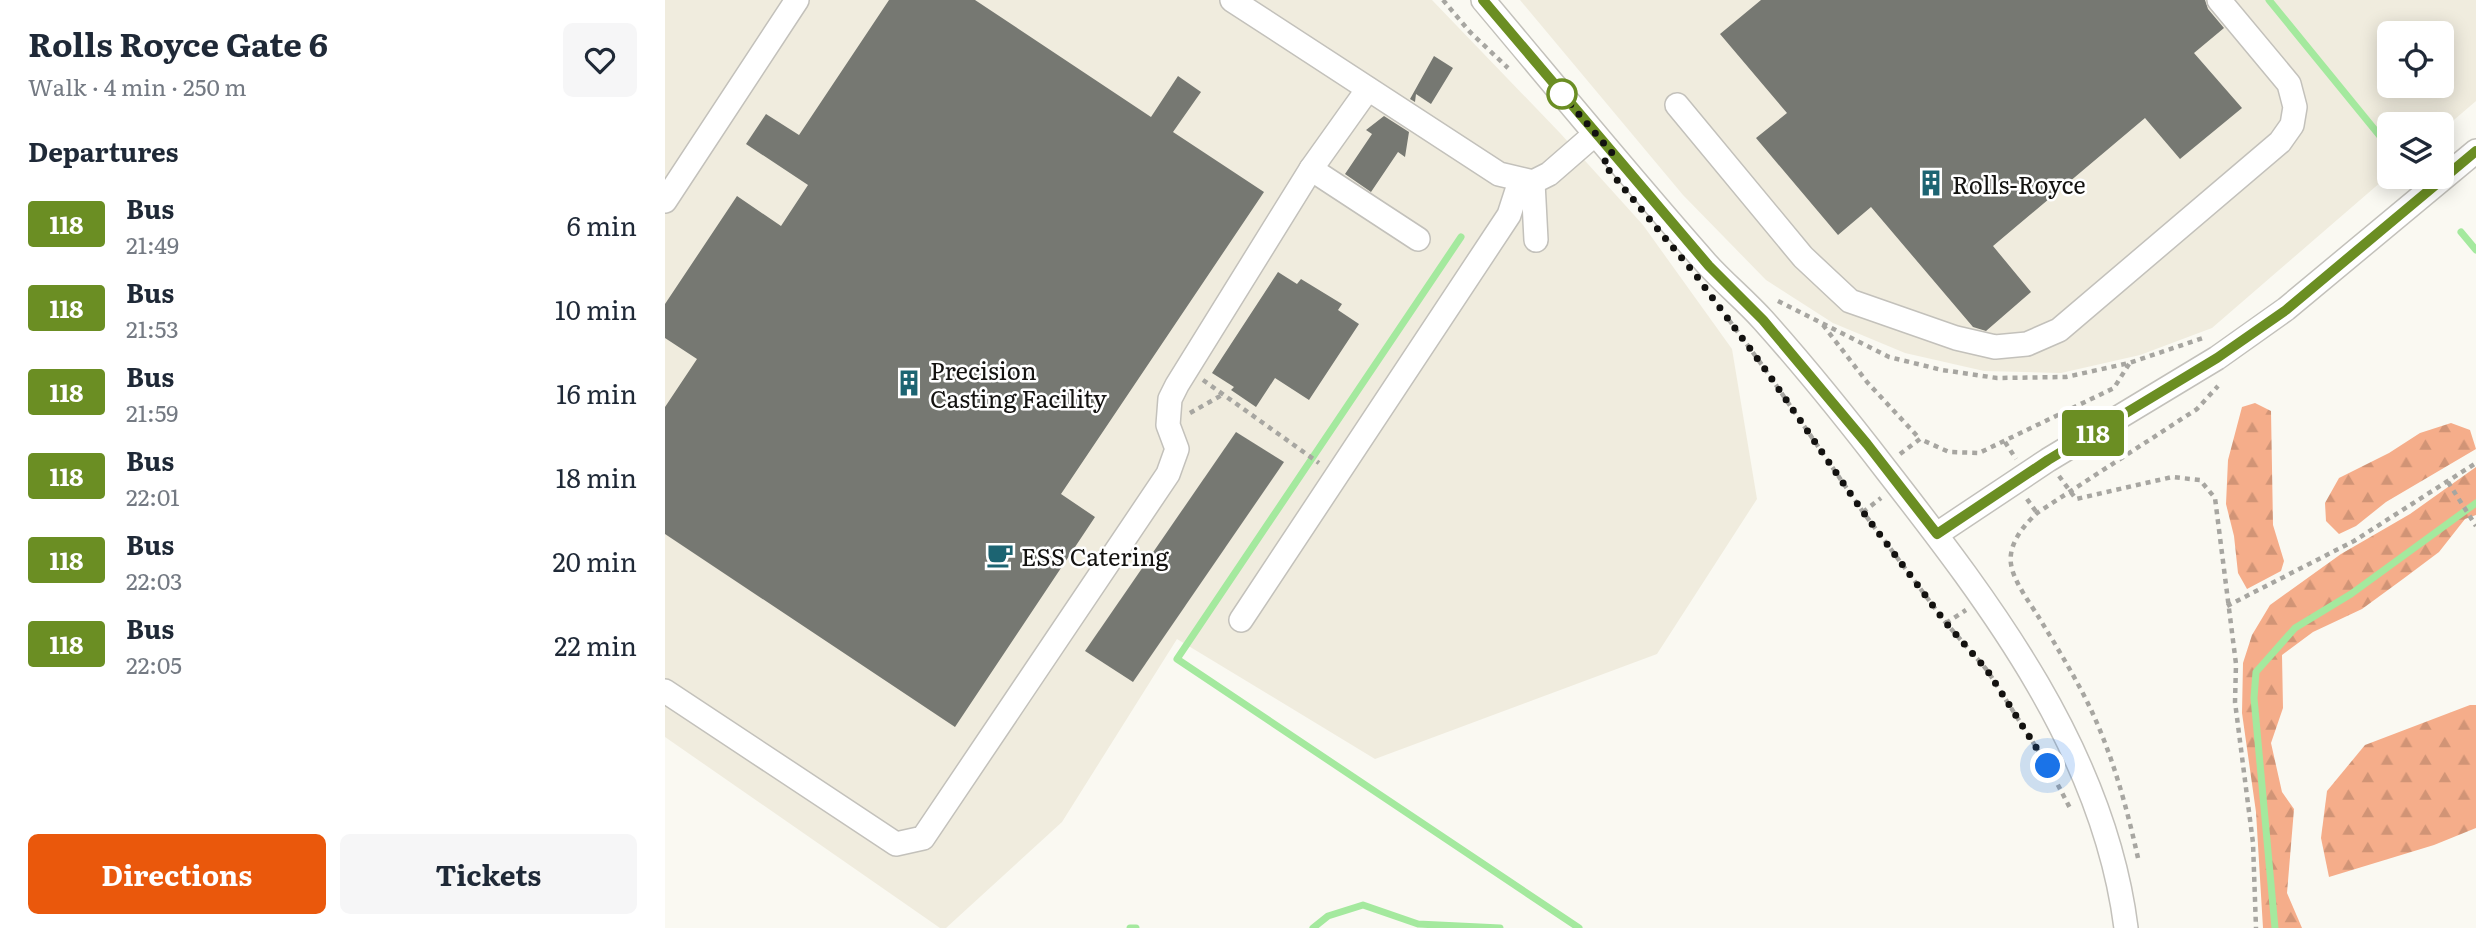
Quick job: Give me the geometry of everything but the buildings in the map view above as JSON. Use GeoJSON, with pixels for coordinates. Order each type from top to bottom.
{"type":"FeatureCollection","features":[{"type":"Feature","properties":{"kind":"street"},"geometry":{"type":"LineString","coordinates":[[665,201],[797,0]]}},
{"type":"Feature","properties":{"kind":"street"},"geometry":{"type":"LineString","coordinates":[[1232,0],[1499,174],[1527,182],[1549,174],[1595,134]]}},
{"type":"Feature","properties":{"kind":"street"},"geometry":{"type":"LineString","coordinates":[[1483,0],[1709,266],[1763,320],[1937,534],[2020,654],[2077,759],[2102,823],[2126,928]]}},
{"type":"Feature","properties":{"kind":"street"},"geometry":{"type":"LineString","coordinates":[[1677,105],[1803,257],[1850,301],[1956,338],[1995,347],[2027,344],[2059,330],[2280,142],[2292,125],[2295,107],[2289,84],[2219,0]]}},
{"type":"Feature","properties":{"kind":"street"},"geometry":{"type":"LineString","coordinates":[[665,691],[896,844],[923,838],[1168,474],[1177,449],[1168,425],[1171,399],[1311,169],[1368,89]]}},
{"type":"Feature","properties":{"kind":"street"},"geometry":{"type":"LineString","coordinates":[[1937,534],[2048,460],[2217,358],[2286,310],[2476,151]]}},
{"type":"Feature","properties":{"kind":"street"},"geometry":{"type":"LineString","coordinates":[[1311,169],[1418,239]]}},
{"type":"Feature","properties":{"kind":"street"},"geometry":{"type":"LineString","coordinates":[[1527,182],[1536,240]]}},
{"type":"Feature","properties":{"kind":"street"},"geometry":{"type":"LineString","coordinates":[[1241,620],[1509,215],[1527,182]]}},
{"type":"Feature","properties":{"kind":"path"},"geometry":{"type":"LineString","coordinates":[[1726,316],[1863,512],[1946,623],[1987,670],[2048,766],[2074,816]]}},
{"type":"Feature","properties":{"kind":"path"},"geometry":{"type":"LineString","coordinates":[[1821,322],[1867,382],[1920,439],[1949,452],[1979,453],[2114,388],[2129,363]]}},
{"type":"Feature","properties":{"kind":"path"},"geometry":{"type":"LineString","coordinates":[[1188,369],[1325,467]]}},
{"type":"Feature","properties":{"kind":"path"},"geometry":{"type":"LineString","coordinates":[[2013,548],[2024,526],[2037,513],[2197,409],[2224,379]]}},
{"type":"Feature","properties":{"kind":"path"},"geometry":{"type":"LineString","coordinates":[[1168,425],[1223,394]]}},
{"type":"Feature","properties":{"kind":"path"},"geometry":{"type":"LineString","coordinates":[[1863,512],[1891,491],[1887,470],[1889,463],[1920,439]]}},
{"type":"Feature","properties":{"kind":"path"},"geometry":{"type":"LineString","coordinates":[[2048,460],[2076,499],[2172,477],[2200,480],[2214,498],[2236,664],[2235,702],[2253,842],[2256,928]]}},
{"type":"Feature","properties":{"kind":"path"},"geometry":{"type":"LineString","coordinates":[[2227,606],[2354,541],[2476,463]]}},
{"type":"Feature","properties":{"kind":"path"},"geometry":{"type":"LineString","coordinates":[[2448,482],[2476,526]]}},
{"type":"Feature","properties":{"kind":"shaded area"},"geometry":{"type":"Polygon","coordinates":[[[665,0],[1432,0],[1560,133],[1643,225],[1732,349],[1757,499],[1657,654],[1375,759],[1177,639],[1062,822],[946,928],[940,928],[665,737],[665,0]]]}},
{"type":"Feature","properties":{"kind":"shaded area","name":"Rolls-Royce"},"geometry":{"type":"Polygon","coordinates":[[[1520,0],[2476,0],[2476,101],[2454,120],[2454,112],[2377,112],[2377,185],[2212,328],[2140,355],[2061,373],[1984,371],[1905,353],[1833,323],[1766,280],[1683,195],[1520,0]]]}},
{"type":"Feature","properties":{"kind":"green space"},"geometry":{"type":"Polygon","coordinates":[[[2255,403],[2271,411],[2273,525],[2284,561],[2281,571],[2247,589],[2238,573],[2234,536],[2226,504],[2228,460],[2242,407],[2255,403]]]}},
{"type":"Feature","properties":{"kind":"green space"},"geometry":{"type":"Polygon","coordinates":[[[2451,423],[2470,430],[2476,449],[2386,502],[2356,526],[2339,534],[2326,521],[2325,503],[2339,478],[2389,453],[2420,433],[2451,423]]]}},
{"type":"Feature","properties":{"kind":"green space"},"geometry":{"type":"Polygon","coordinates":[[[2476,467],[2476,515],[2465,519],[2439,552],[2362,609],[2313,632],[2282,655],[2283,708],[2271,743],[2282,792],[2294,809],[2287,893],[2302,928],[2263,928],[2256,812],[2242,713],[2243,663],[2252,635],[2270,605],[2341,554],[2410,514],[2476,467]]]}},
{"type":"Feature","properties":{"kind":"green space"},"geometry":{"type":"Polygon","coordinates":[[[2476,705],[2476,828],[2434,845],[2329,877],[2321,838],[2327,791],[2365,745],[2476,705]]]}},
{"type":"Feature","properties":{"kind":"waterway"},"geometry":{"type":"LineString","coordinates":[[2269,0],[2377,132]]}},
{"type":"Feature","properties":{"kind":"waterway"},"geometry":{"type":"LineString","coordinates":[[2461,232],[2476,250]]}},
{"type":"Feature","properties":{"kind":"waterway"},"geometry":{"type":"LineString","coordinates":[[1461,237],[1177,659],[1579,928]]}},
{"type":"Feature","properties":{"kind":"waterway"},"geometry":{"type":"LineString","coordinates":[[2275,928],[2254,698],[2256,672],[2295,628],[2351,594],[2476,503]]}},
{"type":"Feature","properties":{"kind":"waterway"},"geometry":{"type":"LineString","coordinates":[[1313,928],[1328,916],[1363,905],[1418,924],[1500,928]]}},
{"type":"Feature","properties":{"kind":"waterway"},"geometry":{"type":"LineString","coordinates":[[1130,928],[1136,928]]}},
{"type":"Feature","properties":{"kind":"bus line","name":"118"},"geometry":{"type":"LineString","coordinates":[[1483,0],[1709,266],[1763,320],[1867,444],[1937,534],[2048,460],[2217,358],[2286,310],[2476,151]]}},
{"type":"Feature","properties":{"kind":"place","name":"Rolls-Royce"},"geometry":{"type":"Point","coordinates":[1931,183]}},
{"type":"Feature","properties":{"kind":"place","name":"Precision Casting Facility"},"geometry":{"type":"Point","coordinates":[909,383]}},
{"type":"Feature","properties":{"kind":"place","name":"ESS Catering"},"geometry":{"type":"Point","coordinates":[1000,555]}},
{"type":"Feature","properties":{"kind":"route"},"geometry":{"type":"LineString","coordinates":[[1562,94],[1554,85],[1613,154],[1603,163],[1695,274],[1765,369],[1863,512],[1946,623],[1987,670],[2048,766]]}}]}
